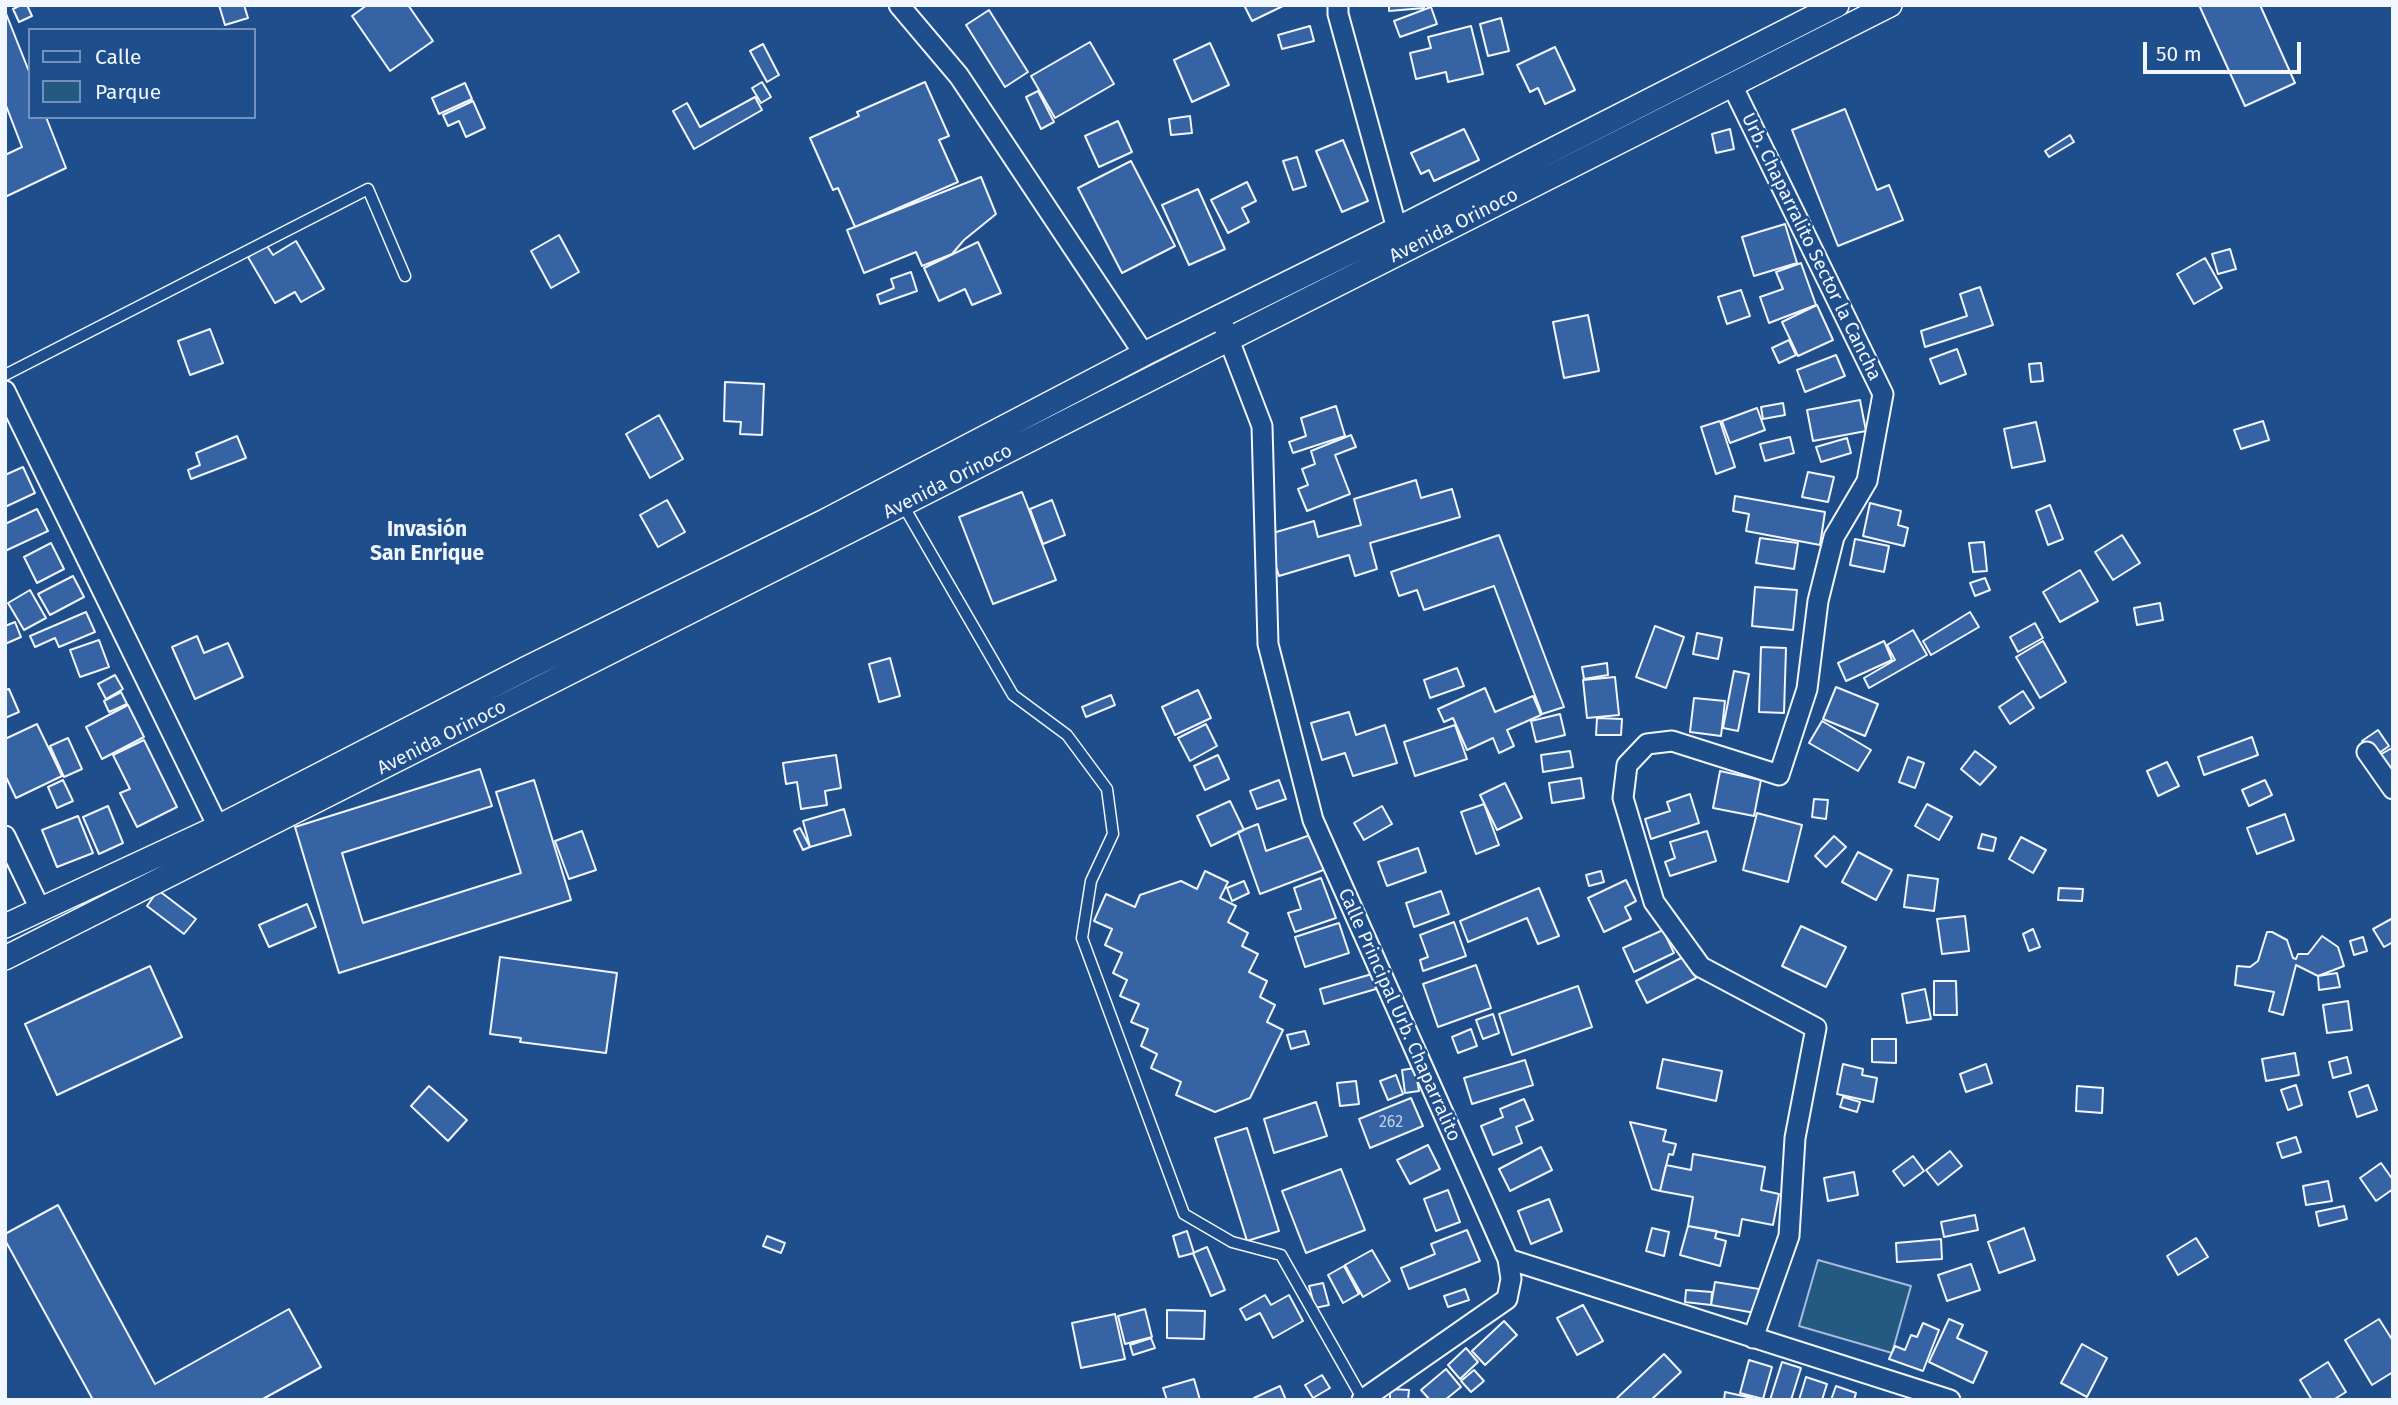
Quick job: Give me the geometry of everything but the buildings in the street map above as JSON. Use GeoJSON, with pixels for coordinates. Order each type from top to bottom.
{"type":"FeatureCollection","features":[{"type":"Feature","properties":{"kind":"street"},"geometry":{"type":"LineString","coordinates":[[899,5],[959,76],[1143,354]]}},
{"type":"Feature","properties":{"kind":"street"},"geometry":{"type":"LineString","coordinates":[[1338,5],[1338,14],[1397,229]]}},
{"type":"Feature","properties":{"kind":"street","name":"Avenida Orinoco"},"geometry":{"type":"LineString","coordinates":[[5,958],[513,676],[825,520],[1143,354],[1397,229],[1837,5]]}},
{"type":"Feature","properties":{"kind":"street","name":"Avenida Orinoco"},"geometry":{"type":"LineString","coordinates":[[5,926],[40,909],[222,837],[903,505],[1890,5]]}},
{"type":"Feature","properties":{"kind":"street","name":"Urb. Chaparralito Sector la Cancha"},"geometry":{"type":"LineString","coordinates":[[1732,85],[1883,394],[1867,481],[1834,537],[1818,601],[1807,689],[1779,775],[1672,741],[1647,744],[1627,765],[1623,797],[1654,902],[1701,967],[1816,1028],[1795,1138],[1789,1236],[1754,1338]]}},
{"type":"Feature","properties":{"kind":"street","name":"Calle Principal Urb. Chaparralito"},"geometry":{"type":"LineString","coordinates":[[1219,317],[1230,339],[1262,426],[1268,644],[1313,820],[1508,1259]]}},
{"type":"Feature","properties":{"kind":"street"},"geometry":{"type":"LineString","coordinates":[[5,391],[222,837]]}},
{"type":"Feature","properties":{"kind":"street"},"geometry":{"type":"LineString","coordinates":[[2367,752],[2393,789]]}},
{"type":"Feature","properties":{"kind":"street"},"geometry":{"type":"LineString","coordinates":[[5,836],[40,909]]}},
{"type":"Feature","properties":{"kind":"street"},"geometry":{"type":"LineString","coordinates":[[1362,1399],[1507,1299],[1511,1279],[1508,1259],[1944,1399]]}},
{"type":"Feature","properties":{"kind":"lane"},"geometry":{"type":"LineString","coordinates":[[5,375],[368,188],[405,276]]}},
{"type":"Feature","properties":{"kind":"lane"},"geometry":{"type":"LineString","coordinates":[[903,505],[1013,695],[1067,734],[1107,789],[1113,834],[1091,881],[1082,938],[1184,1214],[1232,1242],[1281,1255],[1362,1399]]}},
{"type":"Feature","properties":{"kind":"green space"},"geometry":{"type":"Polygon","coordinates":[[[1818,1260],[1911,1286],[1892,1353],[1799,1326],[1818,1260]]]}},
{"type":"Feature","properties":{"kind":"district","name":"Invasión San Enrique"},"geometry":{"type":"Point","coordinates":[427,542]}}]}
